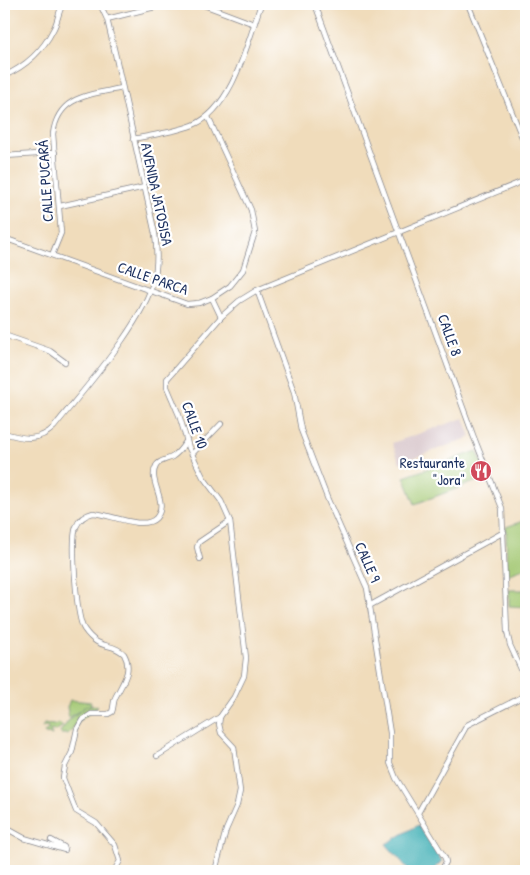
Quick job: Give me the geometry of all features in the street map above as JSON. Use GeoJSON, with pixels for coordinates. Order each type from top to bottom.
{"type":"FeatureCollection","features":[{"type":"Feature","properties":{"kind":"street"},"geometry":{"type":"LineString","coordinates":[[4,76],[34,58],[54,29],[63,4]]}},
{"type":"Feature","properties":{"kind":"street","name":"AVENIDA JATOSISA"},"geometry":{"type":"LineString","coordinates":[[4,433],[32,439],[49,432],[141,312],[151,291],[157,255],[145,187],[107,19],[100,4]]}},
{"type":"Feature","properties":{"kind":"street"},"geometry":{"type":"LineString","coordinates":[[107,19],[167,4]]}},
{"type":"Feature","properties":{"kind":"street"},"geometry":{"type":"LineString","coordinates":[[201,4],[254,24]]}},
{"type":"Feature","properties":{"kind":"street"},"geometry":{"type":"LineString","coordinates":[[133,140],[193,125],[208,117],[229,92],[261,4]]}},
{"type":"Feature","properties":{"kind":"street","name":"CALLE 8"},"geometry":{"type":"LineString","coordinates":[[315,4],[473,435],[500,498],[504,532],[508,639],[526,680]]}},
{"type":"Feature","properties":{"kind":"street"},"geometry":{"type":"LineString","coordinates":[[468,4],[526,147]]}},
{"type":"Feature","properties":{"kind":"street","name":"CALLE PUCARÁ"},"geometry":{"type":"LineString","coordinates":[[52,255],[60,233],[55,122],[68,104],[77,98],[122,88]]}},
{"type":"Feature","properties":{"kind":"street","name":"CALLE PARCA"},"geometry":{"type":"LineString","coordinates":[[4,238],[190,304],[212,298],[230,286],[243,270],[255,232],[251,210],[208,117]]}},
{"type":"Feature","properties":{"kind":"street"},"geometry":{"type":"LineString","coordinates":[[4,156],[55,153]]}},
{"type":"Feature","properties":{"kind":"street","name":"CALLE 10"},"geometry":{"type":"LineString","coordinates":[[220,717],[234,697],[247,666],[230,521],[221,501],[203,477],[192,454],[180,415],[167,387],[167,379],[220,317],[239,301],[258,290],[526,180]]}},
{"type":"Feature","properties":{"kind":"street"},"geometry":{"type":"LineString","coordinates":[[60,206],[145,187]]}},
{"type":"Feature","properties":{"kind":"street","name":"CALLE 9"},"geometry":{"type":"LineString","coordinates":[[258,290],[294,392],[301,430],[328,500],[365,583],[390,732],[390,763],[396,778],[445,858],[446,862],[441,871]]}},
{"type":"Feature","properties":{"kind":"street"},"geometry":{"type":"LineString","coordinates":[[212,298],[220,317]]}},
{"type":"Feature","properties":{"kind":"street"},"geometry":{"type":"LineString","coordinates":[[4,335],[50,351],[65,362]]}},
{"type":"Feature","properties":{"kind":"street"},"geometry":{"type":"LineString","coordinates":[[192,454],[221,424]]}},
{"type":"Feature","properties":{"kind":"street"},"geometry":{"type":"LineString","coordinates":[[114,871],[120,861],[115,845],[96,823],[76,812],[63,778],[78,726],[91,714],[108,714],[112,712],[114,699],[124,684],[128,671],[124,654],[95,642],[81,624],[76,603],[74,534],[80,520],[93,513],[143,524],[153,520],[159,512],[161,502],[155,477],[155,468],[160,462],[176,454],[187,440]]}},
{"type":"Feature","properties":{"kind":"street"},"geometry":{"type":"LineString","coordinates":[[200,560],[197,547],[200,542],[230,521]]}},
{"type":"Feature","properties":{"kind":"street"},"geometry":{"type":"LineString","coordinates":[[369,606],[504,532]]}},
{"type":"Feature","properties":{"kind":"street"},"geometry":{"type":"LineString","coordinates":[[418,813],[467,725],[526,694]]}},
{"type":"Feature","properties":{"kind":"street"},"geometry":{"type":"LineString","coordinates":[[157,756],[220,717]]}},
{"type":"Feature","properties":{"kind":"street"},"geometry":{"type":"LineString","coordinates":[[215,871],[226,830],[237,805],[240,791],[234,747],[219,730],[220,717]]}},
{"type":"Feature","properties":{"kind":"street"},"geometry":{"type":"LineString","coordinates":[[4,827],[24,838],[65,850],[64,847],[51,840]]}},
{"type":"Feature","properties":{"kind":"shaded area"},"geometry":{"type":"Polygon","coordinates":[[[464,418],[471,437],[400,463],[392,443],[464,418]]]}},
{"type":"Feature","properties":{"kind":"green space"},"geometry":{"type":"Polygon","coordinates":[[[477,451],[488,477],[415,504],[404,477],[477,451]]]}},
{"type":"Feature","properties":{"kind":"green space"},"geometry":{"type":"Polygon","coordinates":[[[526,520],[526,568],[507,575],[506,527],[526,520]]]}},
{"type":"Feature","properties":{"kind":"green space"},"geometry":{"type":"Polygon","coordinates":[[[509,590],[526,590],[526,607],[509,606],[509,590]]]}},
{"type":"Feature","properties":{"kind":"green space"},"geometry":{"type":"Polygon","coordinates":[[[70,700],[91,702],[91,705],[86,706],[69,718],[67,707],[70,700]]]}},
{"type":"Feature","properties":{"kind":"green space"},"geometry":{"type":"Polygon","coordinates":[[[94,705],[98,707],[81,719],[68,734],[61,734],[60,732],[70,719],[86,706],[94,705]]]}},
{"type":"Feature","properties":{"kind":"green space"},"geometry":{"type":"Polygon","coordinates":[[[59,723],[63,726],[55,731],[50,730],[52,735],[45,734],[44,732],[49,729],[47,726],[42,728],[44,724],[55,725],[59,723]]]}},
{"type":"Feature","properties":{"kind":"water"},"geometry":{"type":"Polygon","coordinates":[[[418,825],[442,861],[432,871],[410,871],[386,844],[418,825]]]}},
{"type":"Feature","properties":{"kind":"place","name":"Restaurante \"Jora\""},"geometry":{"type":"Point","coordinates":[481,471]}}]}
